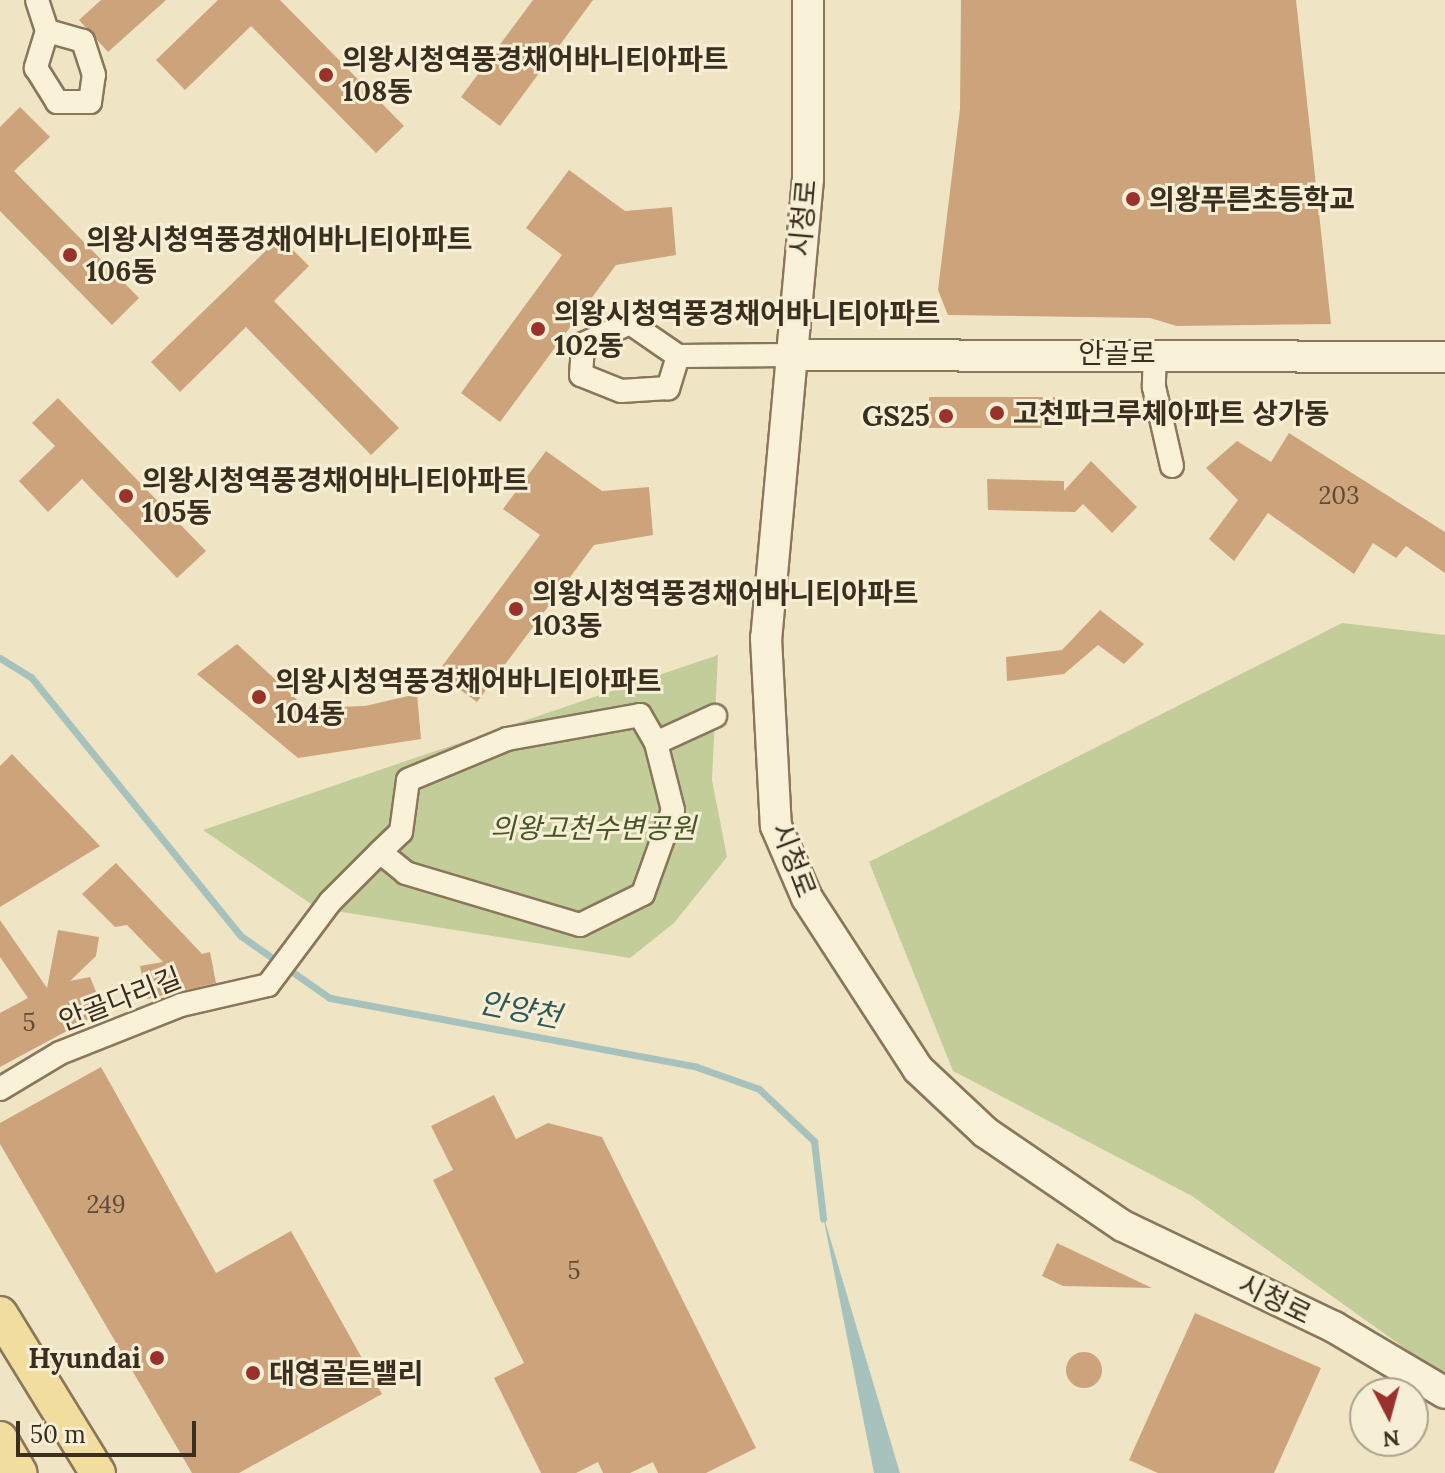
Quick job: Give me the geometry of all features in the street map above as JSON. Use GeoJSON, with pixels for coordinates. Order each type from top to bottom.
{"type":"FeatureCollection","features":[{"type":"Feature","properties":{"kind":"main road"},"geometry":{"type":"LineString","coordinates":[[0,1314],[98,1473]]}},
{"type":"Feature","properties":{"kind":"main road"},"geometry":{"type":"LineString","coordinates":[[0,1439],[20,1473]]}},
{"type":"Feature","properties":{"kind":"street"},"geometry":{"type":"LineString","coordinates":[[37,0],[47,31]]}},
{"type":"Feature","properties":{"kind":"street","name":"시청로"},"geometry":{"type":"LineString","coordinates":[[808,0],[808,179],[766,638],[776,826],[800,884],[918,1069],[985,1132],[1123,1226],[1334,1327],[1445,1393]]}},
{"type":"Feature","properties":{"kind":"street"},"geometry":{"type":"LineString","coordinates":[[1155,352],[1154,387],[1172,466]]}},
{"type":"Feature","properties":{"kind":"street","name":"안골로"},"geometry":{"type":"LineString","coordinates":[[790,355],[1155,352],[1445,357]]}},
{"type":"Feature","properties":{"kind":"street"},"geometry":{"type":"LineString","coordinates":[[678,356],[790,355]]}},
{"type":"Feature","properties":{"kind":"street"},"geometry":{"type":"LineString","coordinates":[[640,715],[656,743],[673,810],[643,894],[580,925],[406,873],[380,852],[401,832],[408,780],[507,739],[640,715]]}},
{"type":"Feature","properties":{"kind":"street"},"geometry":{"type":"LineString","coordinates":[[656,743],[715,716]]}},
{"type":"Feature","properties":{"kind":"street","name":"안골다리길"},"geometry":{"type":"LineString","coordinates":[[0,1089],[60,1053],[181,1005],[268,985],[330,902],[380,852]]}},
{"type":"Feature","properties":{"kind":"green space"},"geometry":{"type":"Polygon","coordinates":[[[1342,623],[1445,635],[1445,1377],[1192,1196],[953,1071],[869,862],[1342,623]]]}},
{"type":"Feature","properties":{"kind":"green space","name":"의왕고천수변공원"},"geometry":{"type":"Polygon","coordinates":[[[718,655],[712,780],[727,857],[674,923],[630,958],[317,908],[203,830],[718,655]]]}},
{"type":"Feature","properties":{"kind":"water"},"geometry":{"type":"Polygon","coordinates":[[[822,1211],[900,1473],[874,1473],[822,1211]]]}},
{"type":"Feature","properties":{"kind":"building"},"geometry":{"type":"Polygon","coordinates":[[[101,0],[166,0],[108,52],[79,20],[101,0]]]}},
{"type":"Feature","properties":{"kind":"building","name":"의왕시청역풍경채어바니티아파트 108동"},"geometry":{"type":"Polygon","coordinates":[[[218,0],[280,0],[404,126],[376,153],[251,26],[185,90],[156,60],[218,0]]]}},
{"type":"Feature","properties":{"kind":"building"},"geometry":{"type":"Polygon","coordinates":[[[533,0],[593,0],[500,126],[461,97],[533,0]]]}},
{"type":"Feature","properties":{"kind":"building","name":"의왕푸른초등학교"},"geometry":{"type":"Polygon","coordinates":[[[961,0],[1296,0],[1331,324],[1177,326],[1150,318],[948,315],[938,290],[960,109],[961,0]]]}},
{"type":"Feature","properties":{"kind":"building","name":"의왕시청역풍경채어바니티아파트 106동"},"geometry":{"type":"Polygon","coordinates":[[[20,107],[50,137],[14,171],[139,298],[112,325],[0,211],[0,127],[20,107]]]}},
{"type":"Feature","properties":{"kind":"building","name":"의왕시청역풍경채어바니티아파트 102동"},"geometry":{"type":"Polygon","coordinates":[[[569,170],[625,211],[672,207],[676,255],[616,265],[500,422],[461,393],[562,255],[526,228],[569,170]]]}},
{"type":"Feature","properties":{"kind":"building"},"geometry":{"type":"Polygon","coordinates":[[[280,237],[309,266],[274,301],[399,428],[371,455],[246,327],[180,392],[151,362],[280,237]]]}},
{"type":"Feature","properties":{"kind":"building","name":"고천파크루체아파트 상가동"},"geometry":{"type":"Polygon","coordinates":[[[929,397],[1065,397],[1065,428],[929,428],[929,397]]]}},
{"type":"Feature","properties":{"kind":"building","name":"의왕시청역풍경채어바니티아파트 105동"},"geometry":{"type":"Polygon","coordinates":[[[58,398],[206,551],[177,578],[82,479],[48,512],[19,481],[55,446],[32,423],[58,398]]]}},
{"type":"Feature","properties":{"kind":"building"},"geometry":{"type":"Polygon","coordinates":[[[1289,433],[1445,532],[1445,573],[1406,546],[1396,558],[1373,543],[1354,574],[1268,513],[1234,561],[1209,539],[1238,500],[1206,468],[1237,441],[1271,462],[1289,433]]]}},
{"type":"Feature","properties":{"kind":"building","name":"의왕시청역풍경채어바니티아파트 103동"},"geometry":{"type":"Polygon","coordinates":[[[546,451],[602,491],[649,487],[653,535],[594,545],[477,702],[437,673],[540,535],[503,509],[546,451]]]}},
{"type":"Feature","properties":{"kind":"building"},"geometry":{"type":"Polygon","coordinates":[[[1091,461],[1137,507],[1112,533],[1083,504],[1075,512],[988,510],[987,479],[1064,481],[1064,491],[1091,461]]]}},
{"type":"Feature","properties":{"kind":"building"},"geometry":{"type":"Polygon","coordinates":[[[1100,610],[1144,644],[1124,664],[1098,645],[1064,674],[1007,681],[1006,657],[1062,650],[1100,610]]]}},
{"type":"Feature","properties":{"kind":"building","name":"의왕시청역풍경채어바니티아파트 104동"},"geometry":{"type":"Polygon","coordinates":[[[237,644],[306,708],[365,706],[417,694],[421,739],[298,758],[197,674],[237,644]]]}},
{"type":"Feature","properties":{"kind":"building"},"geometry":{"type":"Polygon","coordinates":[[[12,754],[100,846],[0,907],[0,766],[12,754]]]}},
{"type":"Feature","properties":{"kind":"building"},"geometry":{"type":"Polygon","coordinates":[[[116,863],[202,954],[210,952],[216,983],[147,999],[140,966],[163,962],[127,925],[115,927],[82,894],[116,863]]]}},
{"type":"Feature","properties":{"kind":"building"},"geometry":{"type":"Polygon","coordinates":[[[0,920],[47,988],[58,930],[99,937],[96,956],[70,981],[90,977],[104,1011],[0,1067],[0,1013],[28,998],[0,957],[0,920]]]}},
{"type":"Feature","properties":{"kind":"building"},"geometry":{"type":"Polygon","coordinates":[[[101,1067],[216,1273],[291,1231],[382,1394],[239,1473],[192,1473],[0,1144],[0,1123],[101,1067]]]}},
{"type":"Feature","properties":{"kind":"building"},"geometry":{"type":"Polygon","coordinates":[[[494,1095],[516,1139],[548,1123],[602,1137],[756,1448],[706,1473],[658,1473],[653,1462],[630,1473],[603,1473],[598,1462],[576,1473],[541,1473],[494,1378],[524,1363],[433,1180],[453,1170],[431,1126],[494,1095]]]}},
{"type":"Feature","properties":{"kind":"building"},"geometry":{"type":"Polygon","coordinates":[[[1057,1243],[1152,1288],[1063,1286],[1042,1276],[1057,1243]]]}},
{"type":"Feature","properties":{"kind":"building"},"geometry":{"type":"Polygon","coordinates":[[[1195,1313],[1321,1368],[1274,1473],[1158,1473],[1129,1460],[1195,1313]]]}},
{"type":"Feature","properties":{"kind":"building"},"geometry":{"type":"Polygon","coordinates":[[[1084,1352],[1097,1357],[1102,1370],[1097,1383],[1084,1388],[1071,1383],[1066,1370],[1071,1357],[1084,1352]]]}},
{"type":"Feature","properties":{"kind":"waterway","name":"안양천"},"geometry":{"type":"LineString","coordinates":[[0,658],[31,677],[241,936],[330,998],[697,1067],[759,1089],[814,1141],[823,1218]]}},
{"type":"Feature","properties":{"kind":"place","name":"의왕시청역풍경채어바니티아파트 108동"},"geometry":{"type":"Point","coordinates":[326,75]}},
{"type":"Feature","properties":{"kind":"place","name":"의왕푸른초등학교"},"geometry":{"type":"Point","coordinates":[1133,199]}},
{"type":"Feature","properties":{"kind":"place","name":"의왕시청역풍경채어바니티아파트 106동"},"geometry":{"type":"Point","coordinates":[70,255]}},
{"type":"Feature","properties":{"kind":"place","name":"의왕시청역풍경채어바니티아파트 102동"},"geometry":{"type":"Point","coordinates":[538,329]}},
{"type":"Feature","properties":{"kind":"place","name":"고천파크루체아파트 상가동"},"geometry":{"type":"Point","coordinates":[997,413]}},
{"type":"Feature","properties":{"kind":"place","name":"GS25"},"geometry":{"type":"Point","coordinates":[946,416]}},
{"type":"Feature","properties":{"kind":"place","name":"의왕시청역풍경채어바니티아파트 105동"},"geometry":{"type":"Point","coordinates":[126,496]}},
{"type":"Feature","properties":{"kind":"place","name":"의왕시청역풍경채어바니티아파트 103동"},"geometry":{"type":"Point","coordinates":[516,609]}},
{"type":"Feature","properties":{"kind":"place","name":"의왕시청역풍경채어바니티아파트 104동"},"geometry":{"type":"Point","coordinates":[259,697]}},
{"type":"Feature","properties":{"kind":"place","name":"Hyundai"},"geometry":{"type":"Point","coordinates":[157,1358]}},
{"type":"Feature","properties":{"kind":"place","name":"대영골든밸리"},"geometry":{"type":"Point","coordinates":[253,1373]}}]}
